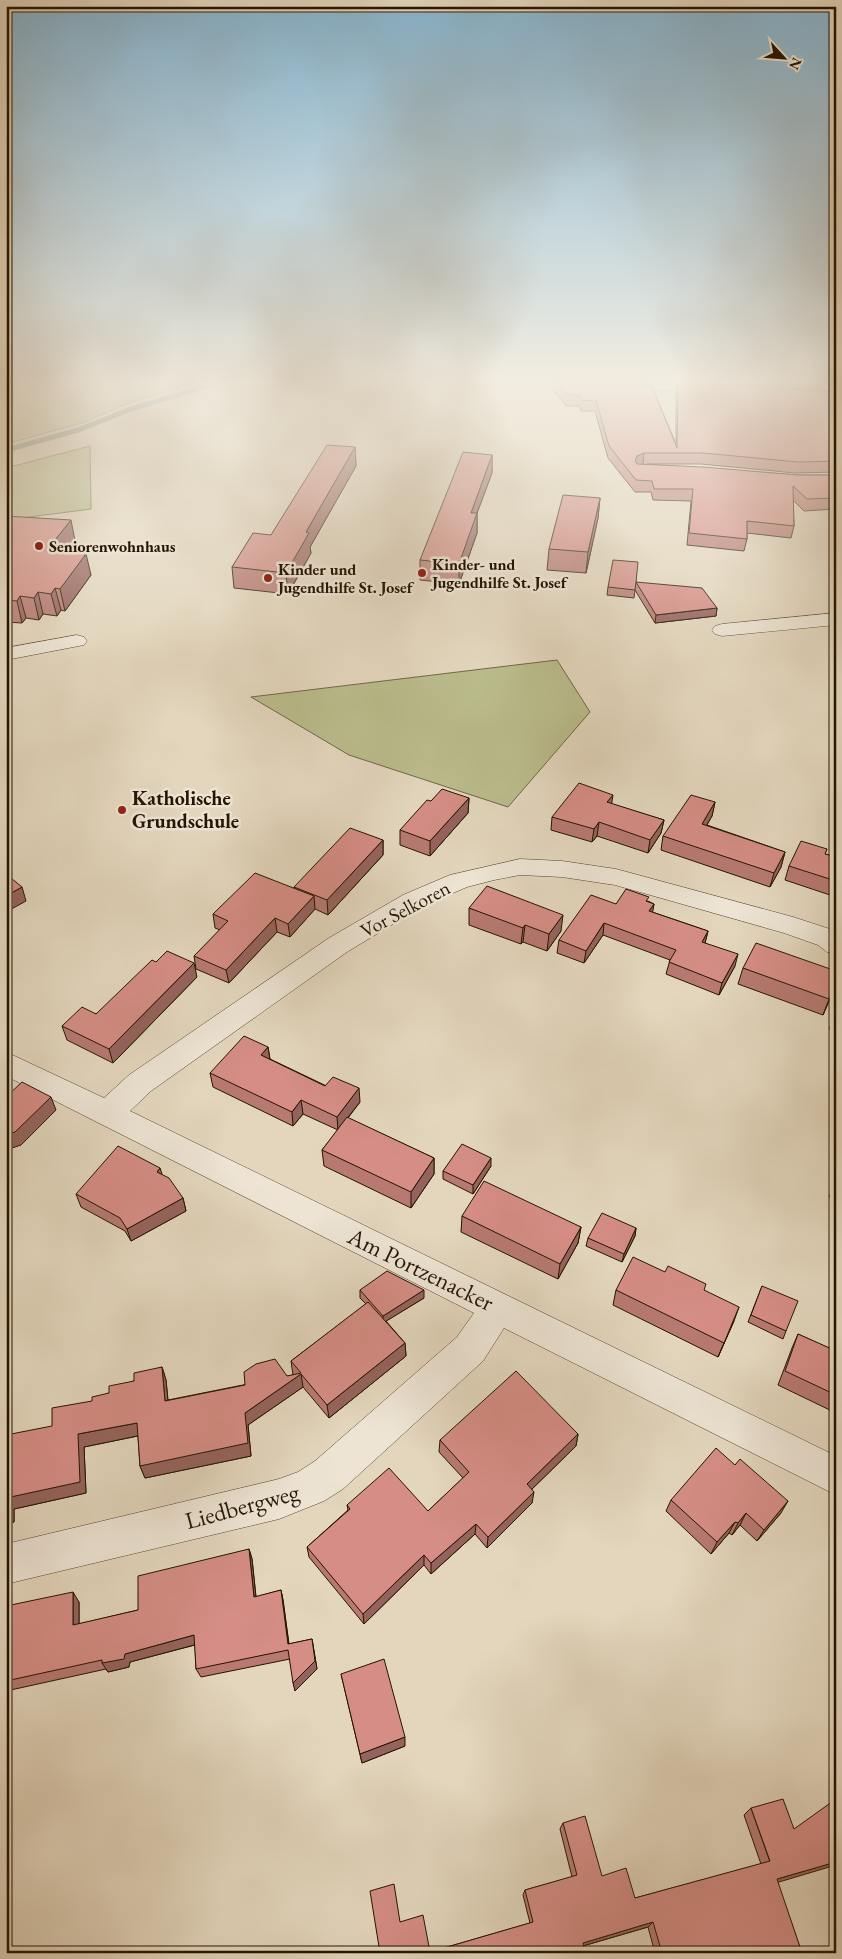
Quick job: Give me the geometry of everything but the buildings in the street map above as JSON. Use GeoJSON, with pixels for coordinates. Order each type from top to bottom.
{"type":"FeatureCollection","features":[{"type":"Feature","properties":{"kind":"street"},"geometry":{"type":"LineString","coordinates":[[722,630],[836,619]]}},
{"type":"Feature","properties":{"kind":"street"},"geometry":{"type":"LineString","coordinates":[[6,654],[77,641]]}},
{"type":"Feature","properties":{"kind":"street","name":"Vor Selkoren"},"geometry":{"type":"LineString","coordinates":[[108,1113],[140,1083],[338,945],[412,901],[459,881],[485,874],[520,867],[562,869],[616,877],[794,926],[827,938],[836,945]]}},
{"type":"Feature","properties":{"kind":"street","name":"Am Portzenacker"},"geometry":{"type":"LineString","coordinates":[[6,1063],[836,1476]]}},
{"type":"Feature","properties":{"kind":"street","name":"Liedbergweg"},"geometry":{"type":"LineString","coordinates":[[6,1564],[279,1499],[310,1487],[329,1475],[470,1349],[498,1308]]}},
{"type":"Feature","properties":{"kind":"green space"},"geometry":{"type":"Polygon","coordinates":[[[6,475],[90,475],[91,509],[6,520],[6,475]]]}},
{"type":"Feature","properties":{"kind":"green space"},"geometry":{"type":"Polygon","coordinates":[[[557,660],[590,712],[508,807],[349,755],[251,697],[557,660]]]}},
{"type":"Feature","properties":{"kind":"place","name":"Seniorenwohnhaus"},"geometry":{"type":"Point","coordinates":[39,546]}},
{"type":"Feature","properties":{"kind":"place","name":"Kinder- und Jugendhilfe St. Josef"},"geometry":{"type":"Point","coordinates":[422,573]}},
{"type":"Feature","properties":{"kind":"place","name":"Kinder und Jugendhilfe St. Josef"},"geometry":{"type":"Point","coordinates":[268,578]}},
{"type":"Feature","properties":{"kind":"place","name":"Katholische Grundschule"},"geometry":{"type":"Point","coordinates":[122,810]}}]}
